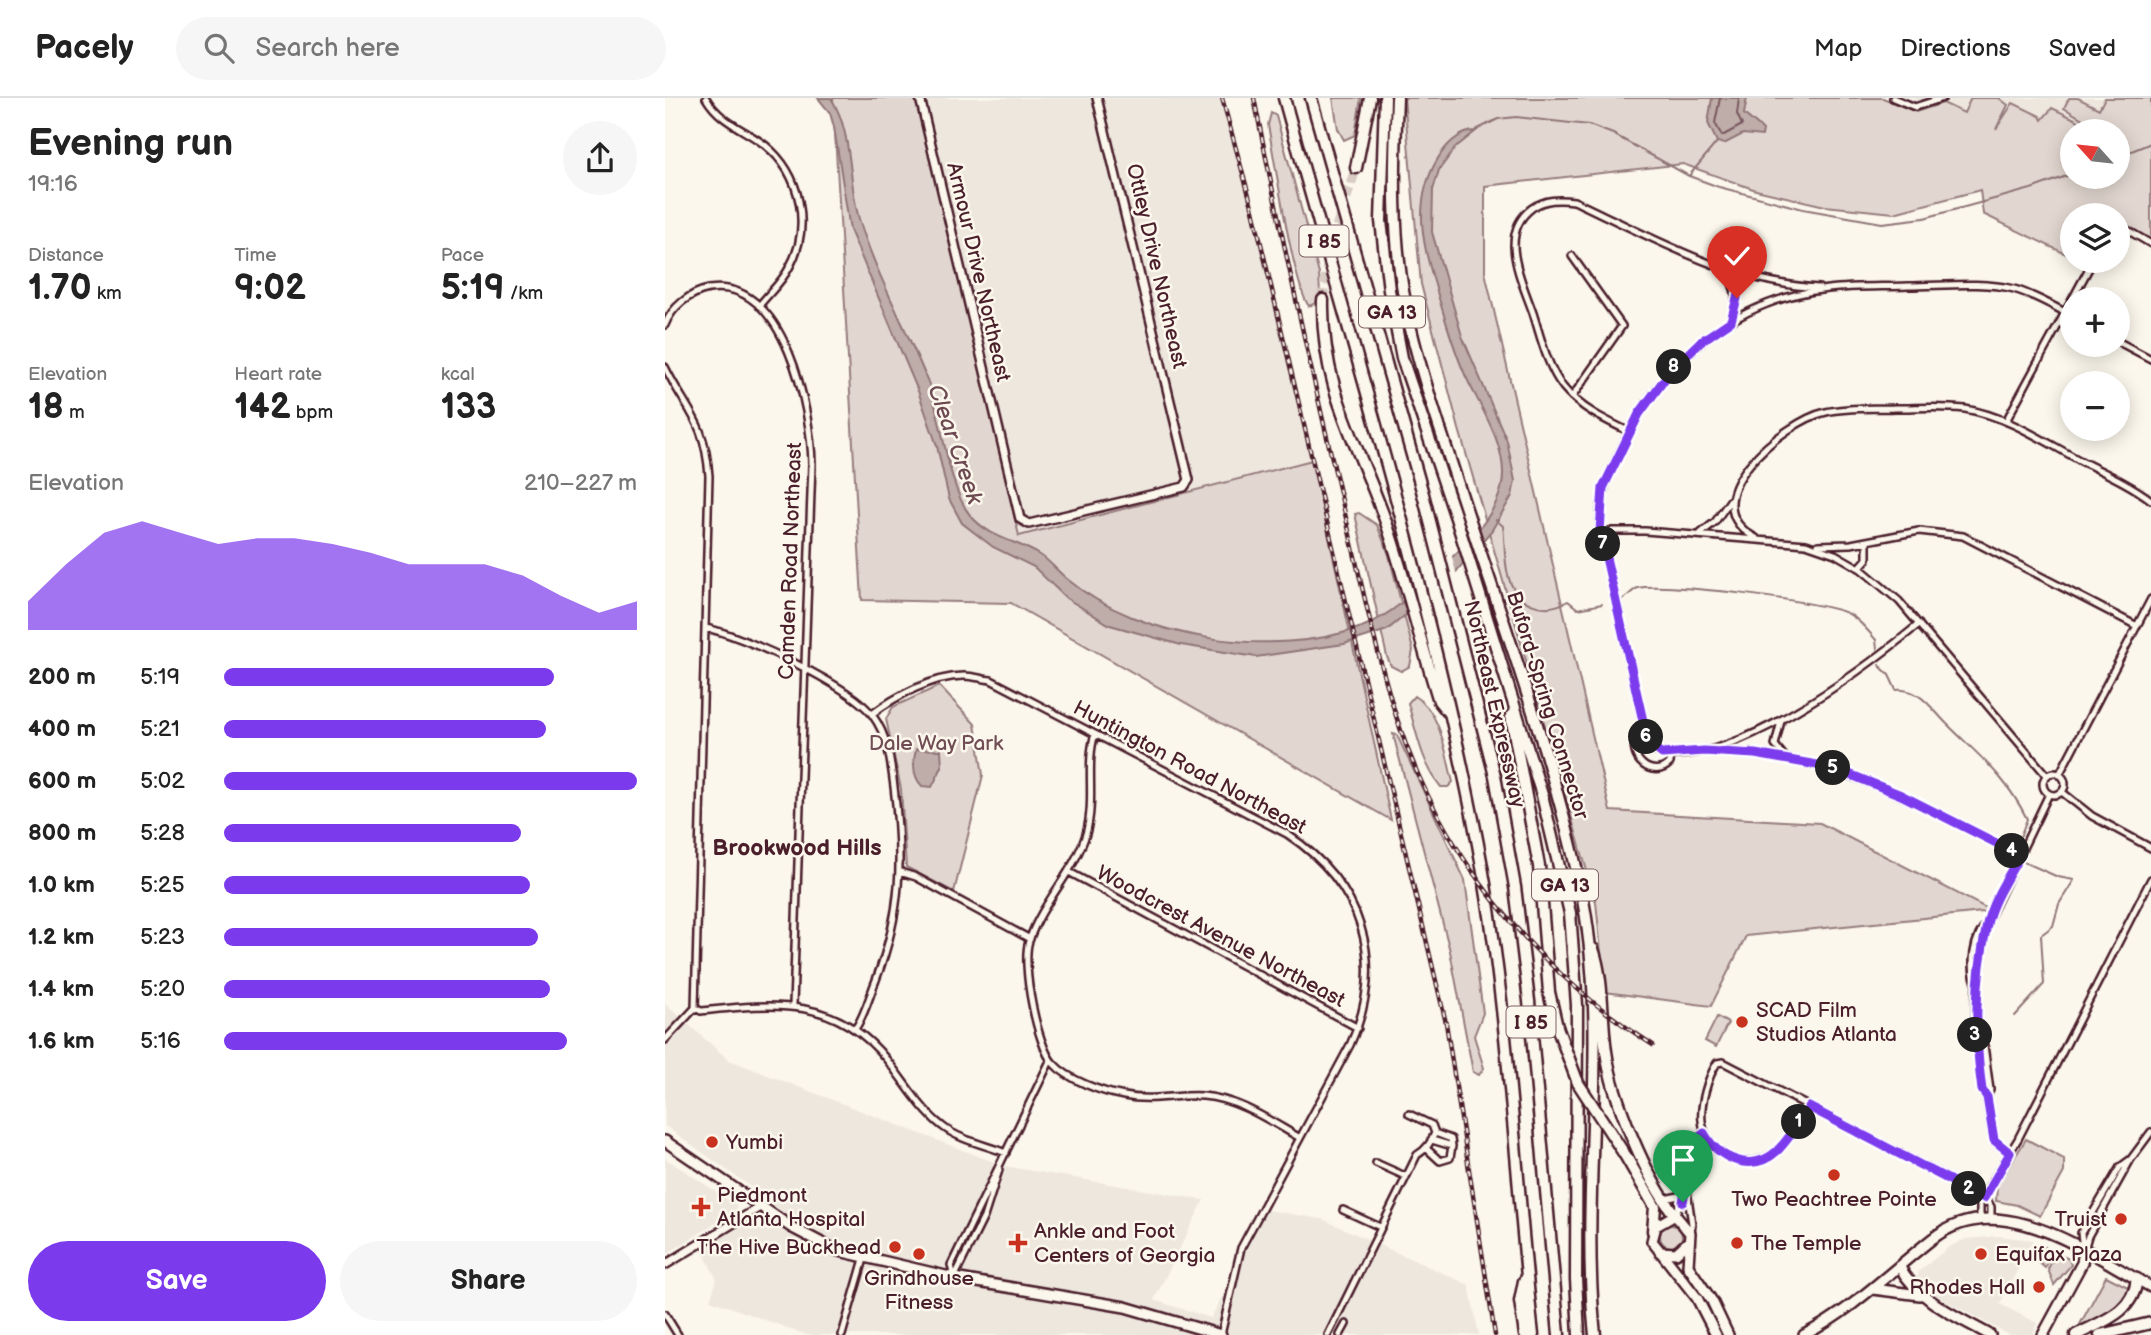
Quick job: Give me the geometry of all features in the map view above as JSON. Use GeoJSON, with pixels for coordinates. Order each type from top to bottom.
{"type":"FeatureCollection","features":[{"type":"Feature","properties":{"kind":"highway","name":"I 85"},"geometry":{"type":"LineString","coordinates":[[1284,98],[1430,625],[1475,825],[1487,905],[1533,1335]]}},
{"type":"Feature","properties":{"kind":"highway","name":"Northeast Expressway"},"geometry":{"type":"LineString","coordinates":[[1311,98],[1452,603],[1495,776],[1515,887],[1529,1001],[1559,1335]]}},
{"type":"Feature","properties":{"kind":"highway"},"geometry":{"type":"LineString","coordinates":[[1319,98],[1332,172]]}},
{"type":"Feature","properties":{"kind":"highway"},"geometry":{"type":"LineString","coordinates":[[1356,168],[1370,98]]}},
{"type":"Feature","properties":{"kind":"highway","name":"Buford-Spring Connector"},"geometry":{"type":"LineString","coordinates":[[1385,98],[1381,221],[1394,322],[1402,358],[1475,578],[1556,846],[1573,939],[1577,1005],[1576,1254],[1579,1335]]}},
{"type":"Feature","properties":{"kind":"highway","name":"Buford-Spring Connector"},"geometry":{"type":"LineString","coordinates":[[1397,98],[1395,221],[1406,307],[1423,376],[1567,829],[1588,932],[1593,1014],[1591,1237],[1595,1335]]}},
{"type":"Feature","properties":{"kind":"highway"},"geometry":{"type":"LineString","coordinates":[[1323,300],[1323,334],[1332,387],[1398,562],[1439,701],[1450,715]]}},
{"type":"Feature","properties":{"kind":"highway"},"geometry":{"type":"LineString","coordinates":[[1495,647],[1533,825],[1549,992],[1557,1027],[1578,1083],[1626,1155],[1655,1207],[1654,1231]]}},
{"type":"Feature","properties":{"kind":"highway"},"geometry":{"type":"LineString","coordinates":[[1588,932],[1599,966],[1606,1053],[1612,1076],[1640,1151],[1663,1199],[1675,1215]]}},
{"type":"Feature","properties":{"kind":"highway"},"geometry":{"type":"LineString","coordinates":[[1525,1335],[1520,1301],[1526,1274]]}},
{"type":"Feature","properties":{"kind":"highway"},"geometry":{"type":"LineString","coordinates":[[2081,1333],[2129,1305],[2137,1279]]}},
{"type":"Feature","properties":{"kind":"highway"},"geometry":{"type":"LineString","coordinates":[[2100,1335],[2151,1324]]}},
{"type":"Feature","properties":{"kind":"main road"},"geometry":{"type":"LineString","coordinates":[[665,1141],[813,1240],[864,1259],[954,1278],[1103,1303],[1195,1331],[1221,1335]]}},
{"type":"Feature","properties":{"kind":"main road"},"geometry":{"type":"LineString","coordinates":[[1716,1335],[1697,1298],[1652,1241],[1654,1231],[1660,1223],[1675,1215],[1688,1227],[1688,1266],[1712,1301],[1728,1335]]}},
{"type":"Feature","properties":{"kind":"main road"},"geometry":{"type":"LineString","coordinates":[[1804,1335],[1832,1320],[1951,1227],[1980,1220],[1991,1219],[2033,1227],[2084,1250],[2151,1287]]}},
{"type":"Feature","properties":{"kind":"main road"},"geometry":{"type":"LineString","coordinates":[[1660,1252],[1676,1253],[1690,1238]]}},
{"type":"Feature","properties":{"kind":"main road"},"geometry":{"type":"LineString","coordinates":[[2043,1335],[2082,1263],[2084,1250]]}},
{"type":"Feature","properties":{"kind":"main road"},"geometry":{"type":"LineString","coordinates":[[1899,1266],[1921,1296],[1990,1335]]}},
{"type":"Feature","properties":{"kind":"main road"},"geometry":{"type":"LineString","coordinates":[[1873,1289],[1921,1296]]}},
{"type":"Feature","properties":{"kind":"street"},"geometry":{"type":"LineString","coordinates":[[665,325],[680,303],[708,289],[732,290],[759,306],[783,278],[795,257],[801,230],[800,202],[792,179],[778,158],[762,143],[723,118],[706,98]]}},
{"type":"Feature","properties":{"kind":"street","name":"Armour Drive Northeast"},"geometry":{"type":"LineString","coordinates":[[920,98],[1020,519],[1029,524],[1184,487],[1189,478],[1181,442]]}},
{"type":"Feature","properties":{"kind":"street","name":"Ottley Drive Northeast"},"geometry":{"type":"LineString","coordinates":[[1097,98],[1181,442]]}},
{"type":"Feature","properties":{"kind":"street"},"geometry":{"type":"LineString","coordinates":[[1893,98],[1915,107],[1943,98]]}},
{"type":"Feature","properties":{"kind":"street"},"geometry":{"type":"LineString","coordinates":[[1630,432],[1594,414],[1572,397],[1548,360],[1514,256],[1516,231],[1529,210],[1550,200],[1574,201],[1718,267],[1771,283],[1829,289],[1997,286],[2028,294],[2060,310]]}},
{"type":"Feature","properties":{"kind":"street"},"geometry":{"type":"LineString","coordinates":[[2130,232],[2151,244]]}},
{"type":"Feature","properties":{"kind":"street"},"geometry":{"type":"LineString","coordinates":[[1571,256],[1622,326],[1572,397]]}},
{"type":"Feature","properties":{"kind":"street"},"geometry":{"type":"LineString","coordinates":[[1718,267],[1729,278],[1735,291],[1736,306],[1731,321]]}},
{"type":"Feature","properties":{"kind":"street"},"geometry":{"type":"LineString","coordinates":[[1829,289],[1778,300],[1731,321],[1700,342],[1672,369],[1648,400],[1603,488],[1600,531],[1645,733],[1653,750],[1671,754],[1704,751],[1786,758],[1834,768],[1877,784],[2020,855]]}},
{"type":"Feature","properties":{"kind":"street","name":"Camden Road Northeast"},"geometry":{"type":"LineString","coordinates":[[759,306],[792,359],[810,430],[812,464],[793,1005]]}},
{"type":"Feature","properties":{"kind":"street"},"geometry":{"type":"LineString","coordinates":[[2006,421],[2060,317]]}},
{"type":"Feature","properties":{"kind":"street"},"geometry":{"type":"LineString","coordinates":[[2130,348],[2151,359]]}},
{"type":"Feature","properties":{"kind":"street"},"geometry":{"type":"LineString","coordinates":[[665,367],[695,416],[708,455],[695,1008],[665,1040]]}},
{"type":"Feature","properties":{"kind":"street"},"geometry":{"type":"LineString","coordinates":[[1699,534],[1715,522],[1733,497],[1750,464],[1769,442],[1794,425],[1823,413],[1858,409],[1948,408],[1978,412],[2006,421],[2151,500]]}},
{"type":"Feature","properties":{"kind":"street"},"geometry":{"type":"LineString","coordinates":[[1733,497],[1738,521],[1758,539]]}},
{"type":"Feature","properties":{"kind":"street"},"geometry":{"type":"LineString","coordinates":[[1600,531],[1699,534],[1836,545],[1919,531],[1962,536],[2137,626]]}},
{"type":"Feature","properties":{"kind":"street"},"geometry":{"type":"LineString","coordinates":[[1859,568],[1867,559],[1867,541]]}},
{"type":"Feature","properties":{"kind":"street"},"geometry":{"type":"LineString","coordinates":[[1807,544],[1859,568],[1889,591],[2047,776]]}},
{"type":"Feature","properties":{"kind":"street"},"geometry":{"type":"LineString","coordinates":[[2059,775],[2151,599]]}},
{"type":"Feature","properties":{"kind":"street"},"geometry":{"type":"LineString","coordinates":[[1704,751],[1745,738],[1781,720],[1871,663],[1919,624]]}},
{"type":"Feature","properties":{"kind":"street"},"geometry":{"type":"LineString","coordinates":[[705,628],[803,668],[856,699],[872,714],[883,733],[891,766],[901,872],[891,938],[855,1029]]}},
{"type":"Feature","properties":{"kind":"street","name":"Huntington Road Northeast"},"geometry":{"type":"LineString","coordinates":[[872,714],[932,682],[965,676],[991,680],[1287,834],[1328,866],[1352,902],[1366,944],[1367,988],[1358,1028],[1241,1248],[1221,1335]]}},
{"type":"Feature","properties":{"kind":"street"},"geometry":{"type":"LineString","coordinates":[[1781,720],[1775,745],[1786,758]]}},
{"type":"Feature","properties":{"kind":"street"},"geometry":{"type":"LineString","coordinates":[[1645,733],[1637,737],[1634,745],[1636,756],[1642,765],[1664,769],[1670,763],[1671,754]]}},
{"type":"Feature","properties":{"kind":"street"},"geometry":{"type":"LineString","coordinates":[[1095,734],[1091,751],[1093,789],[1090,818],[1082,846],[1030,939],[1025,960],[1026,982],[1050,1061],[1065,1073],[1123,1096],[1151,1099],[1200,1096],[1228,1100],[1300,1138]]}},
{"type":"Feature","properties":{"kind":"street"},"geometry":{"type":"LineString","coordinates":[[2047,776],[2059,775]]}},
{"type":"Feature","properties":{"kind":"street"},"geometry":{"type":"LineString","coordinates":[[2059,775],[2065,784],[2062,792]]}},
{"type":"Feature","properties":{"kind":"street"},"geometry":{"type":"LineString","coordinates":[[2047,776],[2043,784],[2049,794]]}},
{"type":"Feature","properties":{"kind":"street"},"geometry":{"type":"LineString","coordinates":[[2049,794],[2062,792],[2092,816],[2151,848]]}},
{"type":"Feature","properties":{"kind":"street"},"geometry":{"type":"LineString","coordinates":[[2010,1153],[1994,1140],[1987,1097],[1982,1090],[1976,1042],[1976,984],[1987,923],[2049,794]]}},
{"type":"Feature","properties":{"kind":"street"},"geometry":{"type":"LineString","coordinates":[[901,872],[916,877],[1030,939]]}},
{"type":"Feature","properties":{"kind":"street","name":"Woodcrest Avenue Northeast"},"geometry":{"type":"LineString","coordinates":[[1069,873],[1358,1028]]}},
{"type":"Feature","properties":{"kind":"street"},"geometry":{"type":"LineString","coordinates":[[1980,1220],[1980,1205],[2010,1153],[2151,879]]}},
{"type":"Feature","properties":{"kind":"street"},"geometry":{"type":"LineString","coordinates":[[695,1008],[701,1011],[763,1004],[793,1005],[826,1014],[855,1029],[881,1052],[941,1126],[1006,1153]]}},
{"type":"Feature","properties":{"kind":"street"},"geometry":{"type":"LineString","coordinates":[[954,1278],[951,1265],[1050,1061]]}},
{"type":"Feature","properties":{"kind":"street"},"geometry":{"type":"LineString","coordinates":[[1809,1107],[1781,1146],[1761,1160],[1750,1162],[1727,1157],[1717,1151],[1704,1133],[1702,1113],[1716,1065],[1723,1062],[1984,1198],[1990,1202],[1991,1219]]}},
{"type":"Feature","properties":{"kind":"street"},"geometry":{"type":"LineString","coordinates":[[1328,1335],[1405,1176],[1417,1155],[1427,1149],[1434,1136],[1432,1125],[1409,1114]]}},
{"type":"Feature","properties":{"kind":"street"},"geometry":{"type":"LineString","coordinates":[[2084,1250],[2088,1236],[2131,1159],[2151,1132]]}},
{"type":"Feature","properties":{"kind":"street"},"geometry":{"type":"LineString","coordinates":[[1675,1215],[1683,1202],[1696,1145],[1704,1133]]}},
{"type":"Feature","properties":{"kind":"street"},"geometry":{"type":"LineString","coordinates":[[1427,1149],[1440,1161],[1450,1158],[1452,1146],[1434,1136]]}},
{"type":"Feature","properties":{"kind":"street"},"geometry":{"type":"LineString","coordinates":[[1376,1163],[1405,1176]]}},
{"type":"Feature","properties":{"kind":"street"},"geometry":{"type":"LineString","coordinates":[[954,1278],[995,1189],[1000,1166]]}},
{"type":"Feature","properties":{"kind":"street"},"geometry":{"type":"LineString","coordinates":[[1663,1199],[1679,1196],[1686,1181]]}},
{"type":"Feature","properties":{"kind":"street"},"geometry":{"type":"LineString","coordinates":[[1686,1181],[1692,1224],[1690,1238]]}},
{"type":"Feature","properties":{"kind":"street"},"geometry":{"type":"LineString","coordinates":[[665,1265],[760,1207]]}},
{"type":"Feature","properties":{"kind":"street"},"geometry":{"type":"LineString","coordinates":[[1343,1210],[1380,1227]]}},
{"type":"Feature","properties":{"kind":"street"},"geometry":{"type":"LineString","coordinates":[[842,1335],[864,1259]]}},
{"type":"Feature","properties":{"kind":"street"},"geometry":{"type":"LineString","coordinates":[[665,1314],[678,1335]]}},
{"type":"Feature","properties":{"kind":"street"},"geometry":{"type":"LineString","coordinates":[[1340,1335],[1346,1324]]}},
{"type":"Feature","properties":{"kind":"shaded area"},"geometry":{"type":"Polygon","coordinates":[[[917,98],[1222,98],[1312,460],[1019,536],[917,98]]]}},
{"type":"Feature","properties":{"kind":"shaded area"},"geometry":{"type":"Polygon","coordinates":[[[1883,98],[2105,98],[2094,119],[2060,119],[2060,161],[1944,103],[1916,112],[1883,98]]]}},
{"type":"Feature","properties":{"kind":"shaded area"},"geometry":{"type":"Polygon","coordinates":[[[665,1004],[729,1060],[1004,1166],[1204,1200],[1154,1300],[1211,1318],[1267,1210],[1322,1219],[1469,1285],[1479,1335],[807,1335],[710,1300],[717,1280],[701,1248],[757,1215],[769,1200],[665,1126],[665,1004]]]}},
{"type":"Feature","properties":{"kind":"shaded area","name":"Piedmont Atlanta Hospital"},"geometry":{"type":"Polygon","coordinates":[[[665,1158],[736,1205],[737,1210],[665,1255],[665,1158]]]}},
{"type":"Feature","properties":{"kind":"shaded area"},"geometry":{"type":"Polygon","coordinates":[[[1998,1236],[2033,1240],[2000,1304],[2037,1323],[2033,1335],[2009,1335],[1924,1289],[1917,1280],[1919,1271],[1949,1247],[1966,1239],[1998,1236]]]}},
{"type":"Feature","properties":{"kind":"green space"},"geometry":{"type":"Polygon","coordinates":[[[833,98],[917,98],[1019,536],[1312,460],[1391,820],[1011,603],[862,600],[833,98]]]}},
{"type":"Feature","properties":{"kind":"green space"},"geometry":{"type":"Polygon","coordinates":[[[1333,98],[1361,98],[1355,135],[1344,140],[1338,129],[1333,98]]]}},
{"type":"Feature","properties":{"kind":"green space"},"geometry":{"type":"Polygon","coordinates":[[[1404,98],[1883,98],[1916,112],[1943,103],[1964,113],[1971,98],[1999,98],[2008,105],[1996,129],[2013,103],[2040,116],[2042,120],[2052,108],[2075,119],[2060,119],[2060,189],[2130,189],[2130,119],[2083,119],[2064,108],[2069,98],[2078,98],[2099,109],[2105,98],[2151,98],[2151,246],[2130,232],[2130,203],[2060,203],[2060,251],[1983,214],[1980,190],[1894,213],[1825,206],[1756,190],[1683,164],[1485,186],[1485,272],[1610,811],[1820,823],[1992,911],[1746,936],[1711,1006],[1605,992],[1596,902],[1459,429],[1421,284],[1404,98]]]}},
{"type":"Feature","properties":{"kind":"green space"},"geometry":{"type":"Polygon","coordinates":[[[1271,113],[1276,116],[1319,274],[1320,295],[1316,303],[1309,306],[1297,275],[1285,221],[1268,125],[1271,113]]]}},
{"type":"Feature","properties":{"kind":"green space"},"geometry":{"type":"Polygon","coordinates":[[[1359,513],[1377,525],[1389,555],[1413,650],[1410,666],[1401,671],[1391,666],[1387,657],[1355,514],[1359,513]]]}},
{"type":"Feature","properties":{"kind":"green space","name":"Dale Way Park"},"geometry":{"type":"Polygon","coordinates":[[[939,686],[975,724],[983,775],[954,892],[906,867],[901,789],[886,719],[893,707],[939,686]]]}},
{"type":"Feature","properties":{"kind":"green space"},"geometry":{"type":"Polygon","coordinates":[[[1414,696],[1431,712],[1437,723],[1453,782],[1448,787],[1441,787],[1424,758],[1408,703],[1414,696]]]}},
{"type":"Feature","properties":{"kind":"green space"},"geometry":{"type":"Polygon","coordinates":[[[1393,734],[1397,735],[1465,880],[1483,1013],[1474,1036],[1484,1068],[1479,1075],[1473,1072],[1450,951],[1393,734]]]}},
{"type":"Feature","properties":{"kind":"green space"},"geometry":{"type":"Polygon","coordinates":[[[1717,1017],[1728,1023],[1716,1047],[1705,1041],[1717,1017]]]}},
{"type":"Feature","properties":{"kind":"green space"},"geometry":{"type":"Polygon","coordinates":[[[2026,1139],[2064,1159],[2064,1172],[2040,1216],[2017,1205],[1996,1201],[1997,1186],[2026,1139]]]}},
{"type":"Feature","properties":{"kind":"green space"},"geometry":{"type":"Polygon","coordinates":[[[1671,1225],[1681,1232],[1682,1236],[1675,1246],[1671,1247],[1661,1240],[1660,1236],[1667,1226],[1671,1225]]]}},
{"type":"Feature","properties":{"kind":"green space"},"geometry":{"type":"Polygon","coordinates":[[[2045,1247],[2053,1253],[2045,1268],[2036,1260],[2045,1247]]]}},
{"type":"Feature","properties":{"kind":"green space"},"geometry":{"type":"Polygon","coordinates":[[[2056,1253],[2069,1259],[2071,1265],[2054,1285],[2048,1269],[2056,1253]]]}},
{"type":"Feature","properties":{"kind":"green space"},"geometry":{"type":"Polygon","coordinates":[[[2106,1276],[2128,1287],[2126,1304],[2077,1330],[2106,1276]]]}},
{"type":"Feature","properties":{"kind":"water"},"geometry":{"type":"Polygon","coordinates":[[[818,98],[831,98],[838,111],[847,141],[859,219],[874,261],[928,382],[956,488],[970,515],[986,529],[1040,555],[1067,579],[1097,600],[1131,617],[1209,638],[1249,642],[1289,642],[1327,637],[1374,622],[1406,600],[1461,548],[1485,521],[1497,500],[1503,475],[1499,447],[1455,351],[1430,266],[1423,231],[1424,196],[1437,160],[1453,140],[1476,131],[1456,147],[1439,170],[1433,190],[1432,232],[1462,336],[1507,441],[1515,481],[1512,496],[1492,530],[1450,579],[1387,630],[1344,644],[1256,657],[1181,645],[1110,625],[1066,598],[1034,567],[993,547],[962,523],[949,499],[937,446],[918,391],[850,230],[834,127],[830,113],[818,98]]]}},
{"type":"Feature","properties":{"kind":"water"},"geometry":{"type":"Polygon","coordinates":[[[1712,98],[1747,98],[1744,114],[1763,130],[1762,136],[1743,134],[1724,144],[1717,142],[1708,123],[1712,98]]]}},
{"type":"Feature","properties":{"kind":"water"},"geometry":{"type":"Polygon","coordinates":[[[916,749],[941,750],[942,767],[932,787],[922,786],[916,778],[916,749]]]}},
{"type":"Feature","properties":{"kind":"pier"},"geometry":{"type":"Polygon","coordinates":[[[1451,553],[1457,576],[1408,619],[1402,598],[1451,553]]]}},
{"type":"Feature","properties":{"kind":"waterway"},"geometry":{"type":"LineString","coordinates":[[1476,130],[1498,119],[1516,117],[1589,125],[1613,134],[1689,176],[1719,187],[1803,209],[1882,223],[1924,218],[2060,178]]}},
{"type":"Feature","properties":{"kind":"waterway"},"geometry":{"type":"LineString","coordinates":[[1689,176],[1717,142]]}},
{"type":"Feature","properties":{"kind":"waterway"},"geometry":{"type":"LineString","coordinates":[[2130,152],[2151,143]]}},
{"type":"Feature","properties":{"kind":"waterway"},"geometry":{"type":"LineString","coordinates":[[1496,520],[1503,526],[1508,575],[1523,600],[1540,607],[1568,601],[1578,609],[1602,604]]}},
{"type":"Feature","properties":{"kind":"waterway"},"geometry":{"type":"LineString","coordinates":[[1621,600],[1638,588],[1654,587],[1779,598],[1834,609],[1853,616],[1876,640],[1877,649]]}},
{"type":"Feature","properties":{"kind":"waterway"},"geometry":{"type":"LineString","coordinates":[[1879,665],[1889,675],[1896,690],[1912,692],[1925,700],[2001,778],[2027,819],[2020,837]]}},
{"type":"Feature","properties":{"kind":"waterway"},"geometry":{"type":"LineString","coordinates":[[2015,1016],[2044,984],[2041,935],[2053,926],[2059,904],[2074,880],[2058,877],[2024,862]]}},
{"type":"Feature","properties":{"kind":"tunnel"},"geometry":{"type":"LineString","coordinates":[[1323,300],[1329,251],[1356,168]]}},
{"type":"Feature","properties":{"kind":"railway"},"geometry":{"type":"LineString","coordinates":[[1222,98],[1253,210],[1446,1023],[1495,1335]]}},
{"type":"Feature","properties":{"kind":"railway"},"geometry":{"type":"LineString","coordinates":[[1254,98],[1305,342],[1366,602],[1396,716],[1414,766],[1437,814],[1465,860],[1496,903],[1530,943],[1568,981],[1609,1015],[1653,1045]]}},
{"type":"Feature","properties":{"kind":"place","name":"SCAD Film Studios Atlanta"},"geometry":{"type":"Point","coordinates":[1742,1022]}},
{"type":"Feature","properties":{"kind":"place","name":"Yumbi"},"geometry":{"type":"Point","coordinates":[712,1142]}},
{"type":"Feature","properties":{"kind":"place","name":"Two Peachtree Pointe"},"geometry":{"type":"Point","coordinates":[1834,1175]}},
{"type":"Feature","properties":{"kind":"place","name":"Piedmont Atlanta Hospital"},"geometry":{"type":"Point","coordinates":[701,1207]}},
{"type":"Feature","properties":{"kind":"place","name":"Truist"},"geometry":{"type":"Point","coordinates":[2121,1219]}},
{"type":"Feature","properties":{"kind":"place","name":"Ankle and Foot Centers of Georgia"},"geometry":{"type":"Point","coordinates":[1018,1243]}},
{"type":"Feature","properties":{"kind":"place","name":"The Temple"},"geometry":{"type":"Point","coordinates":[1737,1243]}},
{"type":"Feature","properties":{"kind":"place","name":"The Hive Buckhead"},"geometry":{"type":"Point","coordinates":[895,1247]}},
{"type":"Feature","properties":{"kind":"place","name":"Grindhouse Fitness"},"geometry":{"type":"Point","coordinates":[919,1254]}},
{"type":"Feature","properties":{"kind":"place","name":"Equifax Plaza"},"geometry":{"type":"Point","coordinates":[1981,1254]}},
{"type":"Feature","properties":{"kind":"place","name":"Rhodes Hall"},"geometry":{"type":"Point","coordinates":[2039,1287]}},
{"type":"Feature","properties":{"kind":"district","name":"Brookwood Hills"},"geometry":{"type":"Point","coordinates":[797,847]}},
{"type":"Feature","properties":{"kind":"route"},"geometry":{"type":"LineString","coordinates":[[1683,1202],[1690,1159],[1699,1136],[1704,1133],[1717,1151],[1727,1157],[1738,1161],[1761,1160],[1781,1146],[1809,1107],[1984,1198],[2010,1153],[1994,1140],[1987,1097],[1982,1090],[1975,1032],[1976,984],[1987,923],[2020,855],[1901,795],[1834,768],[1755,754],[1704,751],[1662,754],[1653,750],[1648,743],[1600,531],[1601,498],[1609,472],[1648,400],[1687,354],[1731,321],[1737,298]]}},
{"type":"Feature","properties":{"kind":"water label","name":"Clear Creek"},"geometry":{"type":"Point","coordinates":[956,444]}}]}
